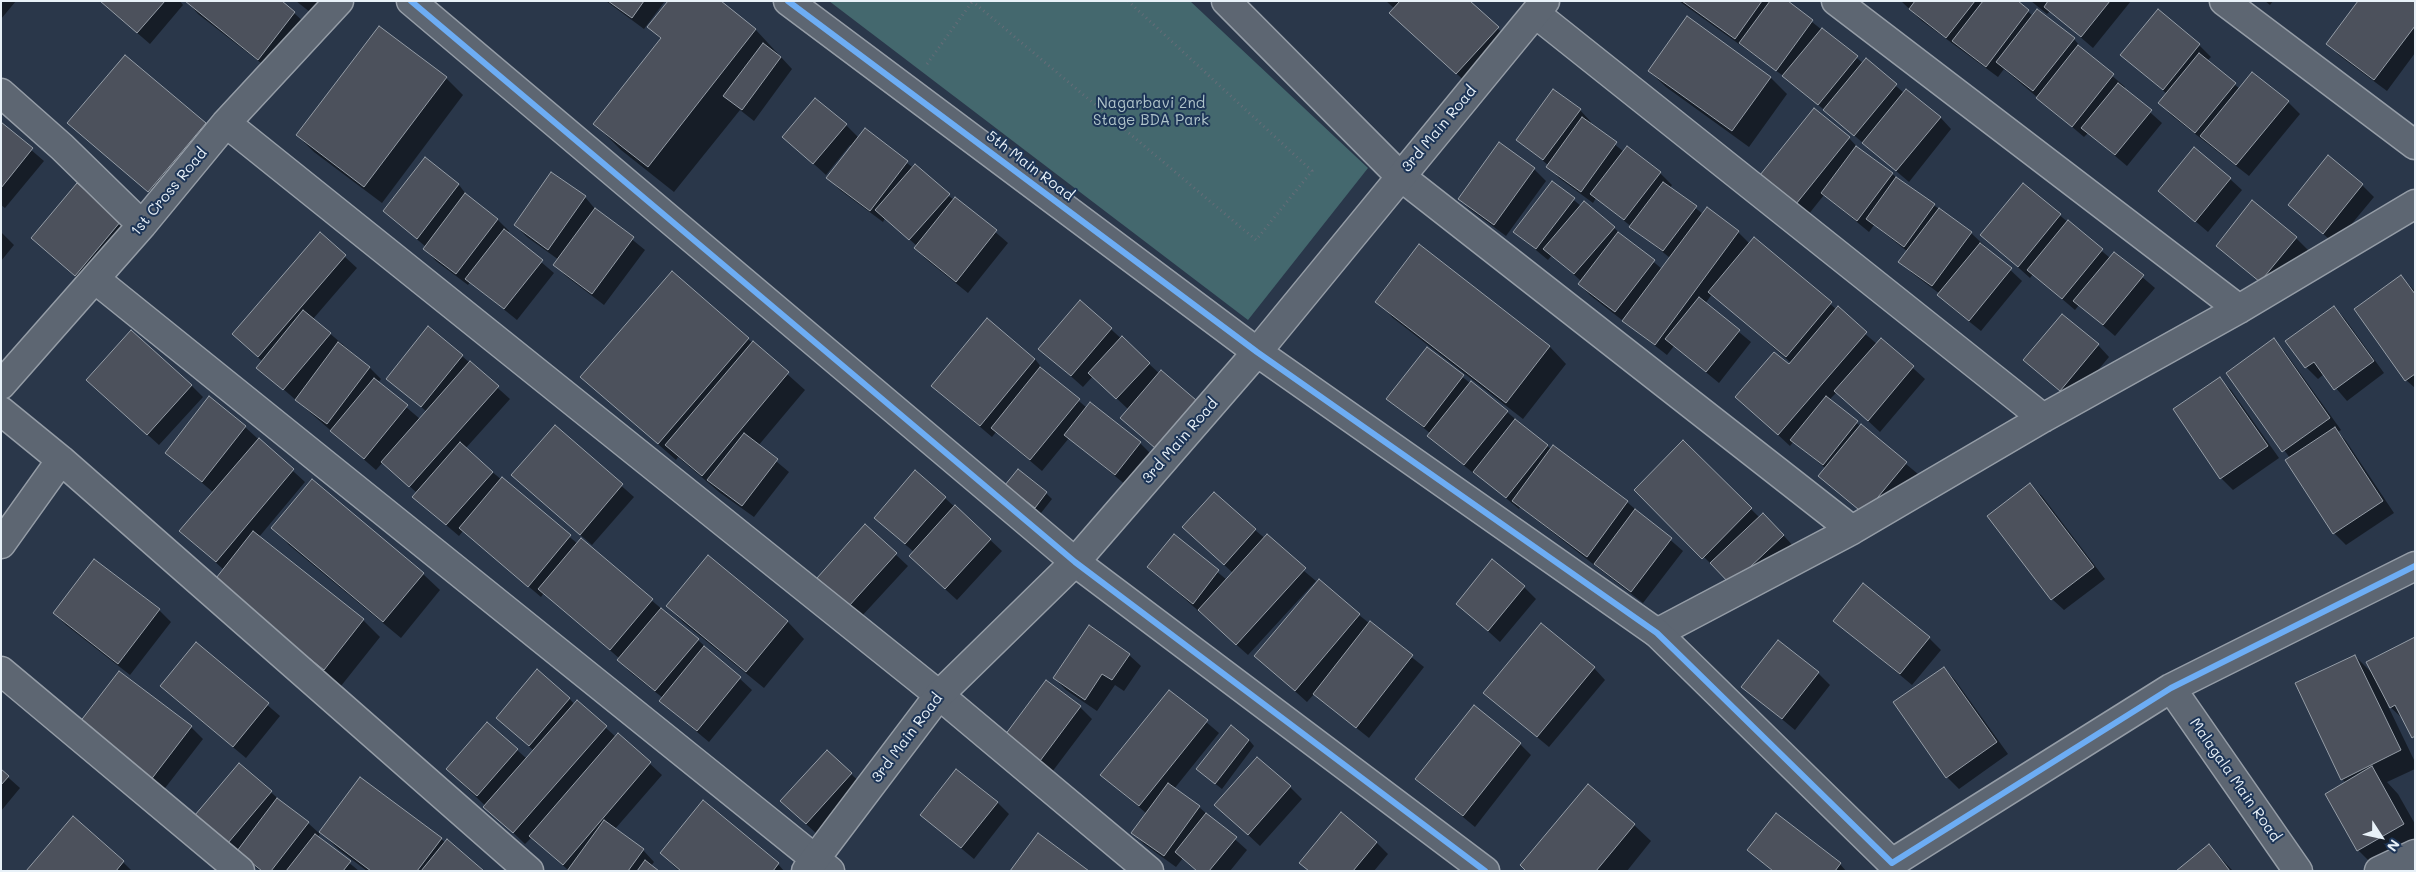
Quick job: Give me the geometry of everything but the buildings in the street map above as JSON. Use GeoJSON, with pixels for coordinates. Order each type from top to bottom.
{"type":"FeatureCollection","features":[{"type":"Feature","properties":{"kind":"street","name":"1st Cross Road"},"geometry":{"type":"LineString","coordinates":[[1,385],[142,225],[226,123],[339,1]]}},
{"type":"Feature","properties":{"kind":"street"},"geometry":{"type":"LineString","coordinates":[[411,1],[1075,562],[1485,871]]}},
{"type":"Feature","properties":{"kind":"street","name":"5th Main Road"},"geometry":{"type":"LineString","coordinates":[[788,1],[1257,352],[1657,633],[1888,867]]}},
{"type":"Feature","properties":{"kind":"street"},"geometry":{"type":"LineString","coordinates":[[1226,1],[1400,176],[1852,530]]}},
{"type":"Feature","properties":{"kind":"street"},"geometry":{"type":"LineString","coordinates":[[1836,1],[2239,309]]}},
{"type":"Feature","properties":{"kind":"street"},"geometry":{"type":"LineString","coordinates":[[2224,1],[2415,145]]}},
{"type":"Feature","properties":{"kind":"street"},"geometry":{"type":"LineString","coordinates":[[1540,7],[2043,418]]}},
{"type":"Feature","properties":{"kind":"street","name":"3rd Main Road"},"geometry":{"type":"LineString","coordinates":[[818,867],[938,695],[1075,562],[1257,352],[1540,7]]}},
{"type":"Feature","properties":{"kind":"street"},"geometry":{"type":"LineString","coordinates":[[1,94],[62,147],[142,225]]}},
{"type":"Feature","properties":{"kind":"street"},"geometry":{"type":"LineString","coordinates":[[226,123],[938,695],[1149,871]]}},
{"type":"Feature","properties":{"kind":"street"},"geometry":{"type":"LineString","coordinates":[[1657,633],[1852,530],[2043,418],[2239,309],[2415,204]]}},
{"type":"Feature","properties":{"kind":"street"},"geometry":{"type":"LineString","coordinates":[[95,279],[818,867]]}},
{"type":"Feature","properties":{"kind":"street"},"geometry":{"type":"LineString","coordinates":[[1,411],[61,460],[529,871]]}},
{"type":"Feature","properties":{"kind":"street"},"geometry":{"type":"LineString","coordinates":[[1,544],[61,460]]}},
{"type":"Feature","properties":{"kind":"street"},"geometry":{"type":"LineString","coordinates":[[1888,867],[2171,688],[2415,566]]}},
{"type":"Feature","properties":{"kind":"street"},"geometry":{"type":"LineString","coordinates":[[1,670],[240,871]]}},
{"type":"Feature","properties":{"kind":"street","name":"Malagala Main Road"},"geometry":{"type":"LineString","coordinates":[[2171,688],[2298,871]]}},
{"type":"Feature","properties":{"kind":"street"},"geometry":{"type":"LineString","coordinates":[[2379,871],[2415,854]]}},
{"type":"Feature","properties":{"kind":"path"},"geometry":{"type":"LineString","coordinates":[[908,91],[972,1],[1256,240],[1312,171],[1128,1]]}},
{"type":"Feature","properties":{"kind":"green space","name":"Nagarbavi 2nd Stage BDA Park"},"geometry":{"type":"Polygon","coordinates":[[[829,1],[1190,1],[1368,168],[1248,320],[829,1]]]}},
{"type":"Feature","properties":{"kind":"cycle path"},"geometry":{"type":"LineString","coordinates":[[411,1],[1075,562],[1485,871]]}},
{"type":"Feature","properties":{"kind":"cycle path"},"geometry":{"type":"LineString","coordinates":[[788,1],[1257,352],[1657,633],[1892,863],[2171,688],[2415,566]]}}]}
